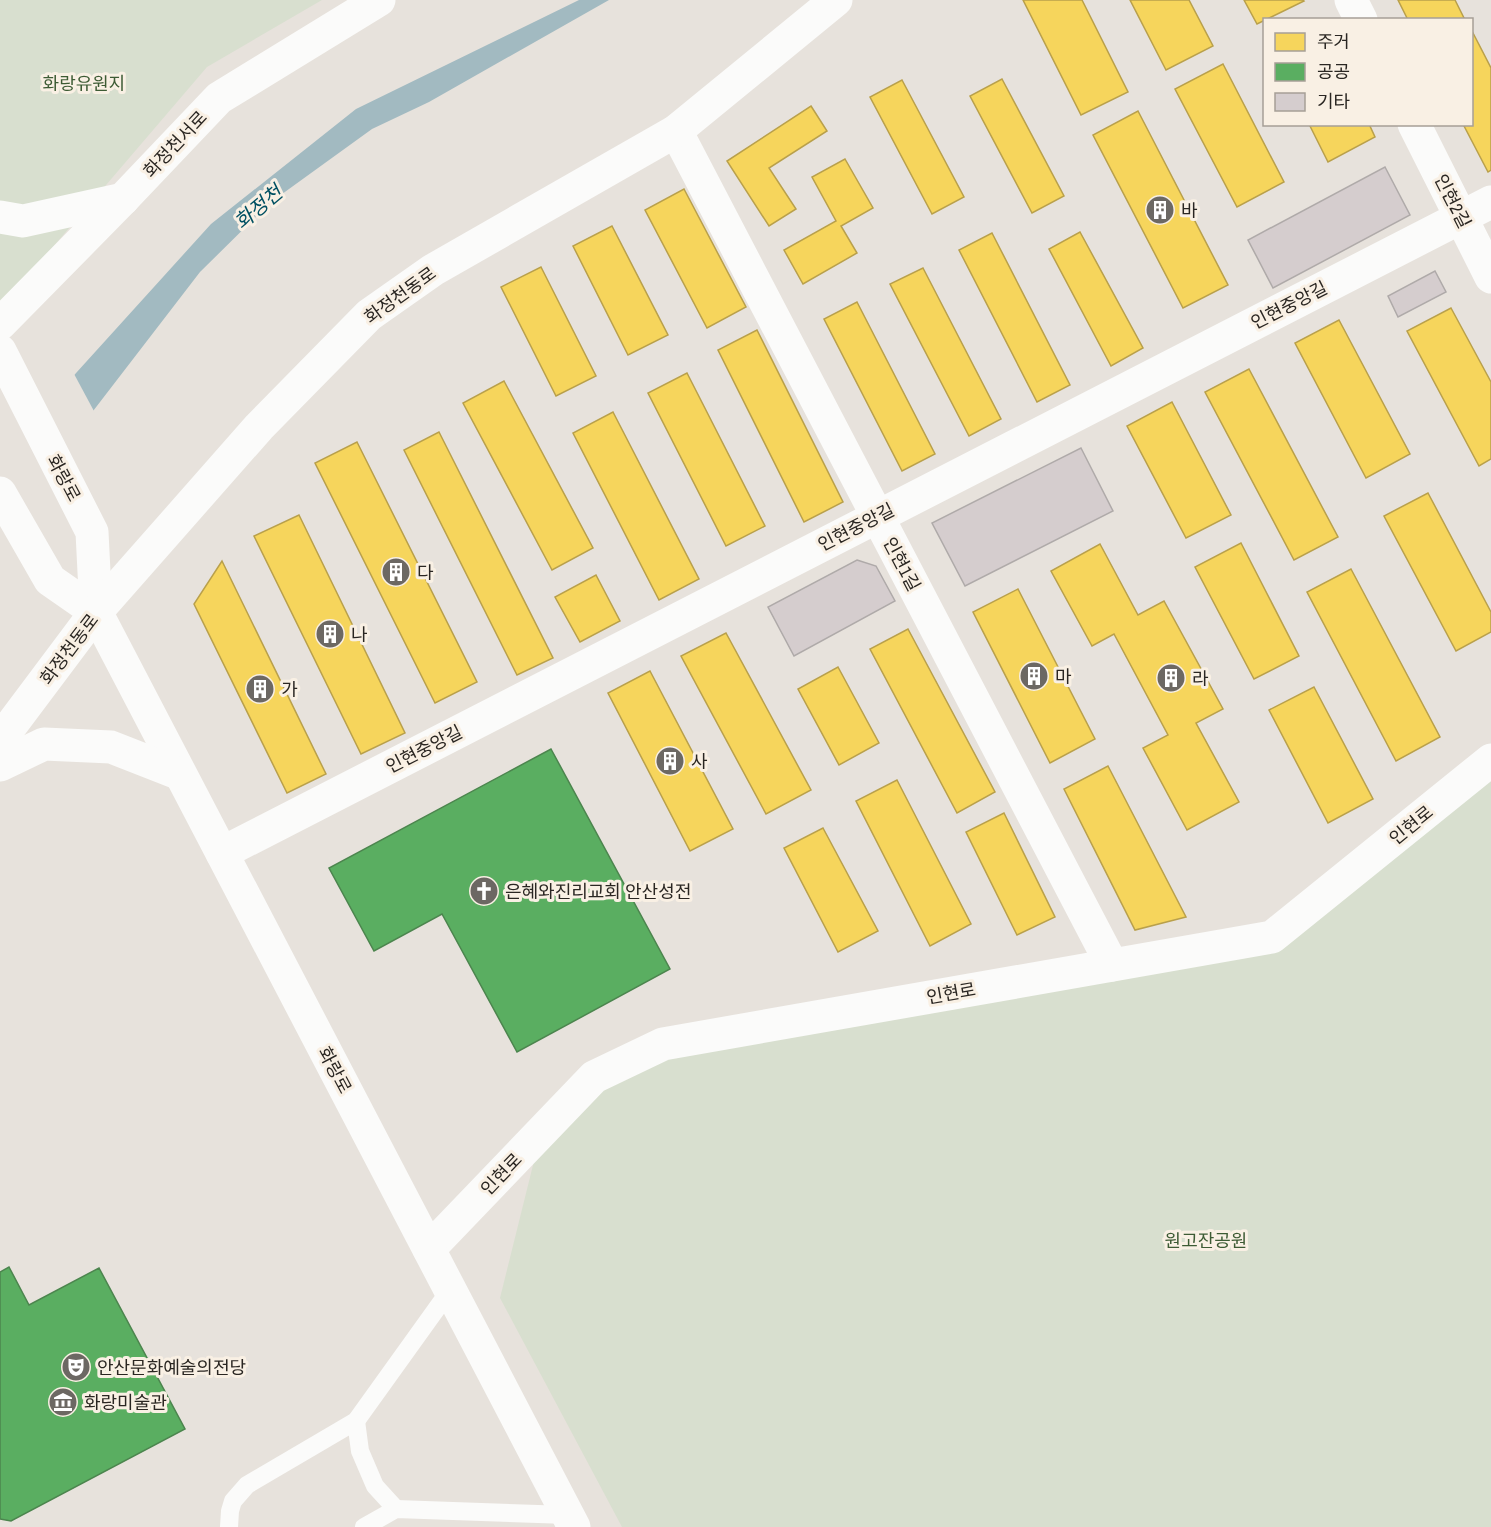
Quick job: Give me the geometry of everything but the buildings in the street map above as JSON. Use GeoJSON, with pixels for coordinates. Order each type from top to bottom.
{"type":"FeatureCollection","features":[{"type":"Feature","properties":{"kind":"street","name":"화정천서로"},"geometry":{"type":"LineString","coordinates":[[0,324],[219,98],[379,0]]}},
{"type":"Feature","properties":{"kind":"street","name":"화정천동로"},"geometry":{"type":"LineString","coordinates":[[0,740],[96,612],[259,427],[369,315],[433,270],[676,131],[836,0]]}},
{"type":"Feature","properties":{"kind":"street"},"geometry":{"type":"LineString","coordinates":[[1351,0],[1360,18]]}},
{"type":"Feature","properties":{"kind":"street","name":"인현2길"},"geometry":{"type":"LineString","coordinates":[[1415,126],[1491,277]]}},
{"type":"Feature","properties":{"kind":"street","name":"인현1길"},"geometry":{"type":"LineString","coordinates":[[676,131],[1112,965]]}},
{"type":"Feature","properties":{"kind":"street"},"geometry":{"type":"LineString","coordinates":[[0,218],[23,221],[123,199]]}},
{"type":"Feature","properties":{"kind":"street","name":"인현중앙길"},"geometry":{"type":"LineString","coordinates":[[222,853],[1491,202]]}},
{"type":"Feature","properties":{"kind":"street","name":"화랑로"},"geometry":{"type":"LineString","coordinates":[[0,351],[92,532],[96,612],[571,1521]]}},
{"type":"Feature","properties":{"kind":"street","name":"화랑로"},"geometry":{"type":"LineString","coordinates":[[0,493],[50,580],[96,612]]}},
{"type":"Feature","properties":{"kind":"street"},"geometry":{"type":"LineString","coordinates":[[0,765],[44,744],[111,747],[180,774]]}},
{"type":"Feature","properties":{"kind":"street","name":"인현로"},"geometry":{"type":"LineString","coordinates":[[429,1249],[594,1077],[663,1044],[1272,937],[1491,760]]}},
{"type":"Feature","properties":{"kind":"lane"},"geometry":{"type":"LineString","coordinates":[[229,1527],[233,1501],[247,1485],[356,1421],[450,1290]]}},
{"type":"Feature","properties":{"kind":"lane"},"geometry":{"type":"LineString","coordinates":[[356,1421],[360,1451],[375,1486],[396,1509]]}},
{"type":"Feature","properties":{"kind":"lane"},"geometry":{"type":"LineString","coordinates":[[364,1527],[396,1509],[571,1521]]}},
{"type":"Feature","properties":{"kind":"green space","name":"화랑유원지"},"geometry":{"type":"Polygon","coordinates":[[[0,0],[322,0],[207,67],[0,309],[0,0]]]}},
{"type":"Feature","properties":{"kind":"green space","name":"원고잔공원"},"geometry":{"type":"Polygon","coordinates":[[[1491,746],[1491,1527],[622,1527],[500,1298],[538,1145],[635,1039],[709,1031],[1260,929],[1491,746]]]}},
{"type":"Feature","properties":{"kind":"water","name":"화정천"},"geometry":{"type":"Polygon","coordinates":[[[579,0],[609,0],[429,102],[372,129],[271,202],[200,272],[0,532],[0,457],[211,224],[356,109],[579,0]]]}},
{"type":"Feature","properties":{"kind":"pier"},"geometry":{"type":"Polygon","coordinates":[[[73,372],[95,413],[0,535],[0,453],[73,372]]]}},
{"type":"Feature","properties":{"kind":"place","name":"바"},"geometry":{"type":"Point","coordinates":[1160,210]}},
{"type":"Feature","properties":{"kind":"place","name":"다"},"geometry":{"type":"Point","coordinates":[396,572]}},
{"type":"Feature","properties":{"kind":"place","name":"나"},"geometry":{"type":"Point","coordinates":[330,634]}},
{"type":"Feature","properties":{"kind":"place","name":"마"},"geometry":{"type":"Point","coordinates":[1034,676]}},
{"type":"Feature","properties":{"kind":"place","name":"라"},"geometry":{"type":"Point","coordinates":[1171,678]}},
{"type":"Feature","properties":{"kind":"place","name":"가"},"geometry":{"type":"Point","coordinates":[260,689]}},
{"type":"Feature","properties":{"kind":"place","name":"사"},"geometry":{"type":"Point","coordinates":[670,761]}},
{"type":"Feature","properties":{"kind":"place","name":"은혜와진리교회 안산성전"},"geometry":{"type":"Point","coordinates":[484,891]}},
{"type":"Feature","properties":{"kind":"place","name":"안산문화예술의전당"},"geometry":{"type":"Point","coordinates":[76,1367]}},
{"type":"Feature","properties":{"kind":"place","name":"화랑미술관"},"geometry":{"type":"Point","coordinates":[63,1402]}}]}
